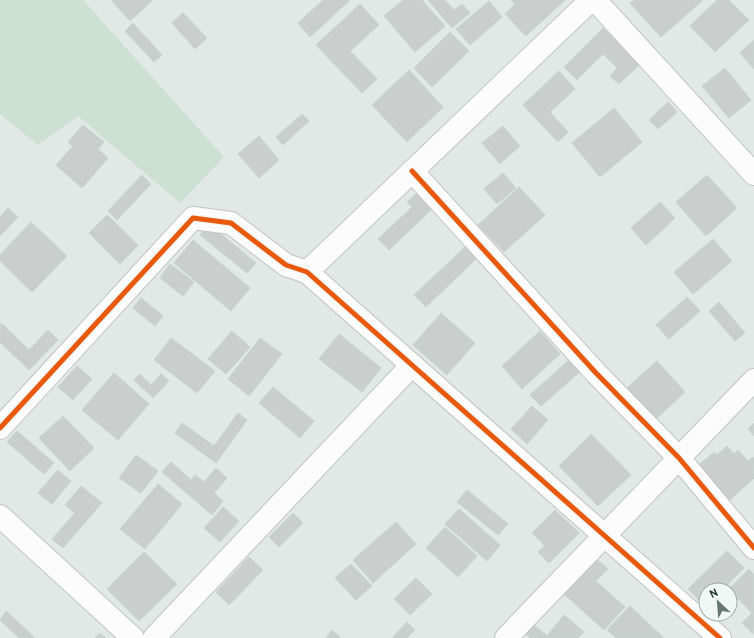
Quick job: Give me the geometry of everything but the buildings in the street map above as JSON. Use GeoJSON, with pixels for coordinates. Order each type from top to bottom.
{"type":"FeatureCollection","features":[{"type":"Feature","properties":{"kind":"street"},"geometry":{"type":"LineString","coordinates":[[307,272],[591,0]]}},
{"type":"Feature","properties":{"kind":"street"},"geometry":{"type":"LineString","coordinates":[[595,0],[754,174]]}},
{"type":"Feature","properties":{"kind":"street"},"geometry":{"type":"LineString","coordinates":[[412,171],[596,373],[679,458],[754,548]]}},
{"type":"Feature","properties":{"kind":"street"},"geometry":{"type":"LineString","coordinates":[[0,428],[193,218],[230,223],[286,265],[307,272],[720,638]]}},
{"type":"Feature","properties":{"kind":"street"},"geometry":{"type":"LineString","coordinates":[[154,638],[412,365]]}},
{"type":"Feature","properties":{"kind":"street"},"geometry":{"type":"LineString","coordinates":[[506,638],[754,380]]}},
{"type":"Feature","properties":{"kind":"street"},"geometry":{"type":"LineString","coordinates":[[0,516],[133,638]]}},
{"type":"Feature","properties":{"kind":"green space"},"geometry":{"type":"Polygon","coordinates":[[[0,0],[83,0],[224,157],[180,203],[78,116],[38,145],[0,114],[0,0]]]}},
{"type":"Feature","properties":{"kind":"cycle path"},"geometry":{"type":"LineString","coordinates":[[412,171],[596,373],[679,458],[754,548]]}},
{"type":"Feature","properties":{"kind":"cycle path"},"geometry":{"type":"LineString","coordinates":[[0,428],[193,218],[231,223],[286,265],[307,272],[720,638]]}}]}
